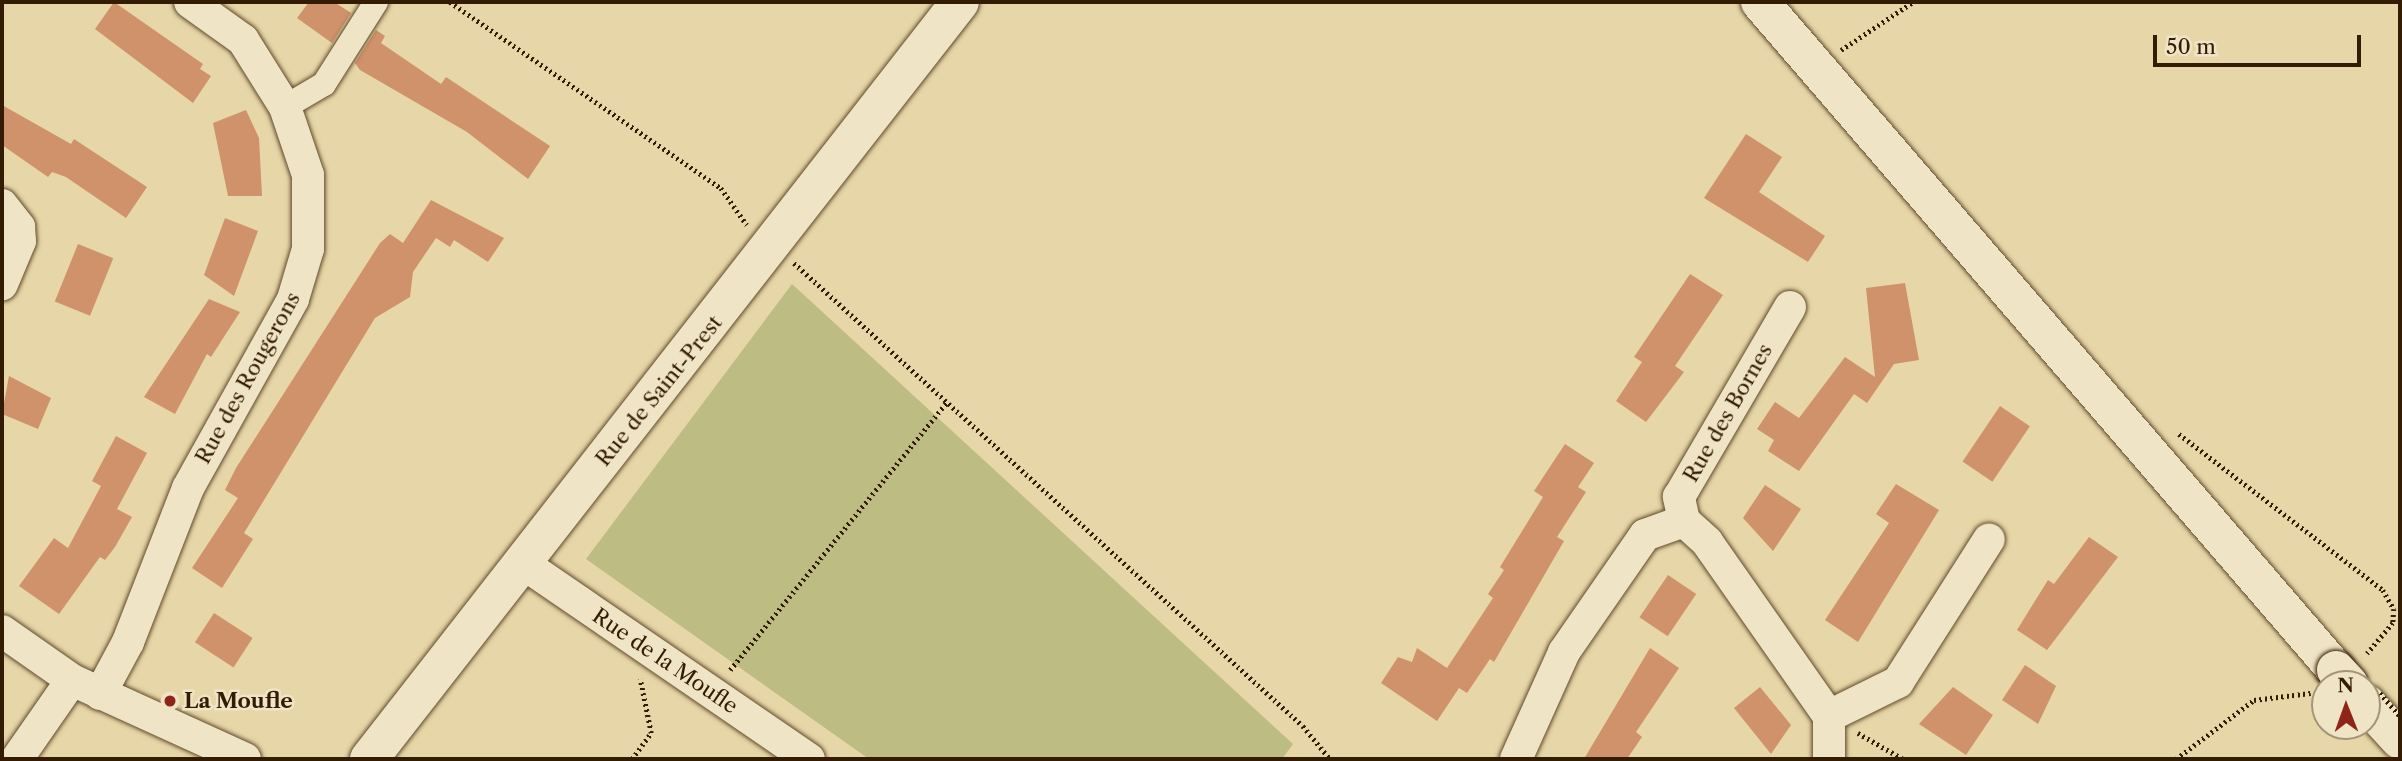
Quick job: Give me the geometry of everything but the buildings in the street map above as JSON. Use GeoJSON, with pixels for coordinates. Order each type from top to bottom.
{"type":"FeatureCollection","features":[{"type":"Feature","properties":{"kind":"main road"},"geometry":{"type":"LineString","coordinates":[[1760,2],[2326,670]]}},
{"type":"Feature","properties":{"kind":"main road","name":"Rue de Saint-Prest"},"geometry":{"type":"LineString","coordinates":[[369,759],[522,562],[776,245],[957,8]]}},
{"type":"Feature","properties":{"kind":"main road"},"geometry":{"type":"LineString","coordinates":[[2381,719],[2400,740]]}},
{"type":"Feature","properties":{"kind":"street","name":"Rue des Rougerons"},"geometry":{"type":"LineString","coordinates":[[100,694],[128,642],[188,488],[302,276],[311,199],[285,107],[250,48],[190,2]]}},
{"type":"Feature","properties":{"kind":"street"},"geometry":{"type":"LineString","coordinates":[[285,107],[324,84],[376,2]]}},
{"type":"Feature","properties":{"kind":"street"},"geometry":{"type":"LineString","coordinates":[[2,205],[19,226],[20,241],[2,284]]}},
{"type":"Feature","properties":{"kind":"street","name":"Rue des Bornes"},"geometry":{"type":"LineString","coordinates":[[1684,522],[1679,497],[1790,307]]}},
{"type":"Feature","properties":{"kind":"street"},"geometry":{"type":"LineString","coordinates":[[1517,759],[1564,652],[1645,535],[1684,522],[1707,542],[1829,716],[1829,759]]}},
{"type":"Feature","properties":{"kind":"street"},"geometry":{"type":"LineString","coordinates":[[1829,716],[1898,682],[1989,539]]}},
{"type":"Feature","properties":{"kind":"street","name":"Rue de la Moufle"},"geometry":{"type":"LineString","coordinates":[[522,562],[809,759]]}},
{"type":"Feature","properties":{"kind":"street"},"geometry":{"type":"LineString","coordinates":[[2,631],[72,680],[245,759]]}},
{"type":"Feature","properties":{"kind":"street"},"geometry":{"type":"LineString","coordinates":[[17,759],[72,680]]}},
{"type":"Feature","properties":{"kind":"path"},"geometry":{"type":"LineString","coordinates":[[450,2],[720,188],[750,230],[776,245],[1303,726],[1330,759]]}},
{"type":"Feature","properties":{"kind":"path"},"geometry":{"type":"LineString","coordinates":[[1848,61],[1839,51],[1913,2]]}},
{"type":"Feature","properties":{"kind":"path"},"geometry":{"type":"LineString","coordinates":[[712,693],[947,402]]}},
{"type":"Feature","properties":{"kind":"path"},"geometry":{"type":"LineString","coordinates":[[2170,427],[2383,590],[2394,610],[2388,633]]}},
{"type":"Feature","properties":{"kind":"path"},"geometry":{"type":"LineString","coordinates":[[631,638],[651,733],[632,759]]}},
{"type":"Feature","properties":{"kind":"path"},"geometry":{"type":"LineString","coordinates":[[2176,759],[2255,700],[2311,687]]}},
{"type":"Feature","properties":{"kind":"path"},"geometry":{"type":"LineString","coordinates":[[1829,716],[1903,759]]}},
{"type":"Feature","properties":{"kind":"shaded area"},"geometry":{"type":"Polygon","coordinates":[[[792,284],[1293,744],[1282,759],[869,759],[586,559],[792,284]]]}},
{"type":"Feature","properties":{"kind":"place","name":"La Moufle"},"geometry":{"type":"Point","coordinates":[170,701]}}]}
